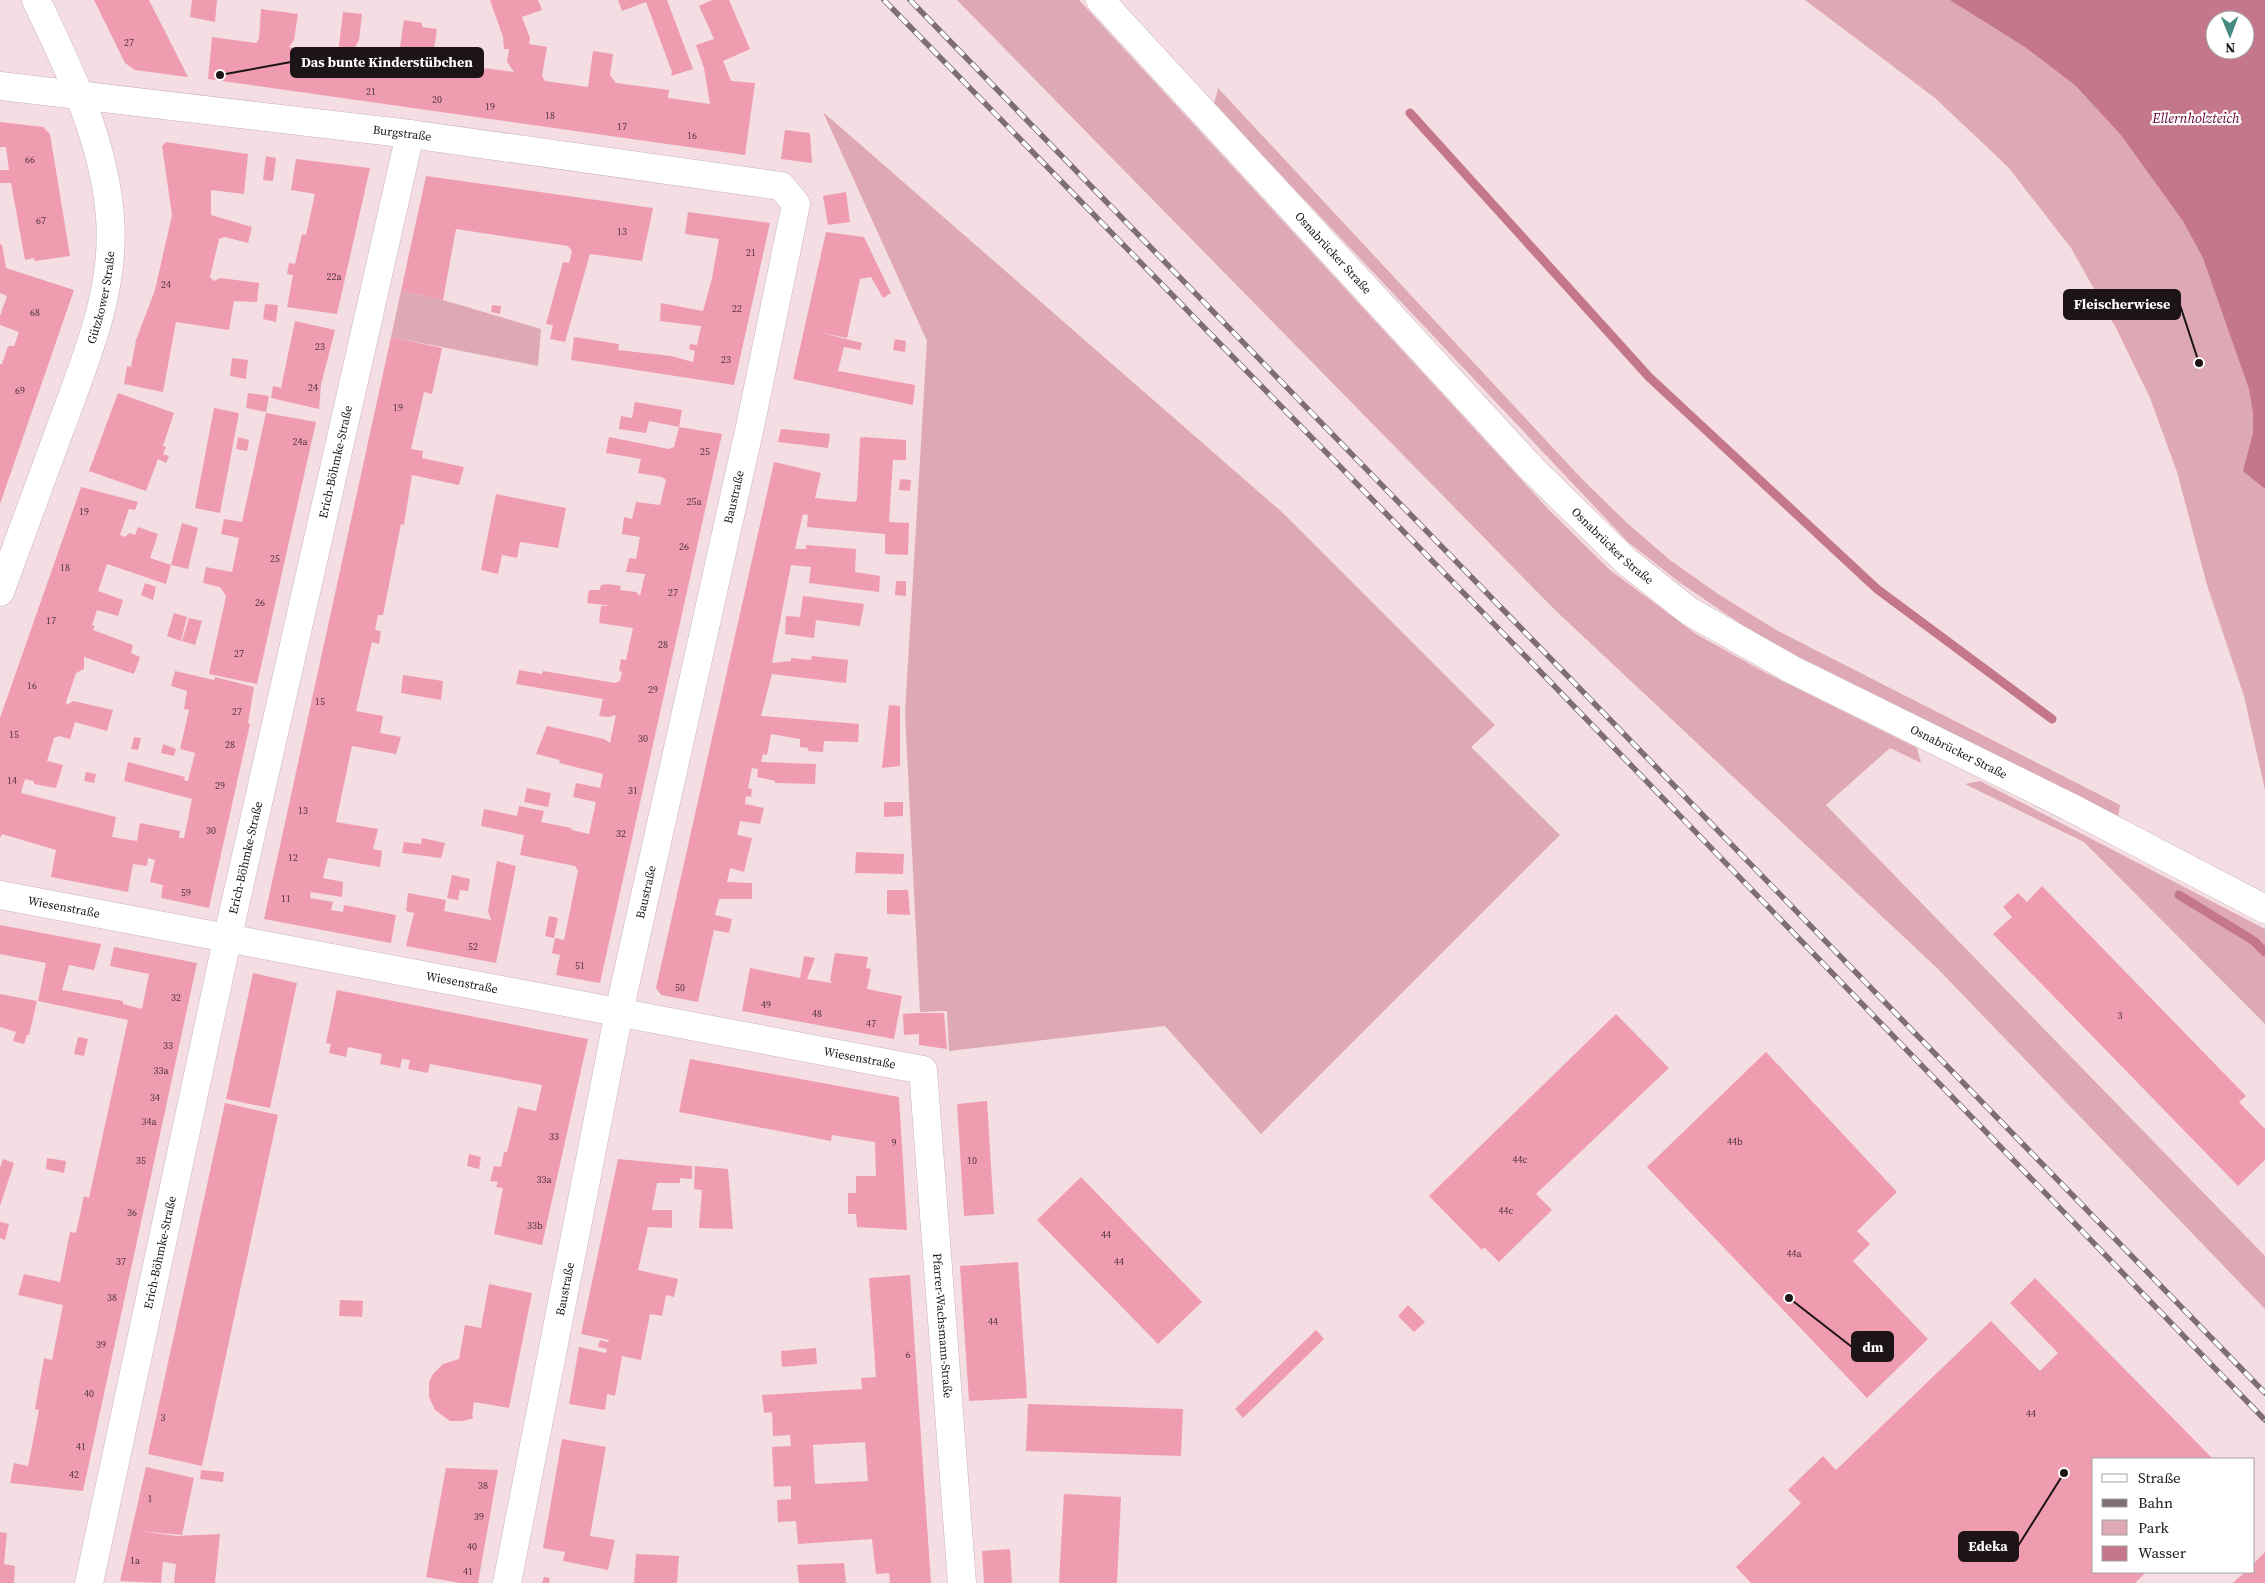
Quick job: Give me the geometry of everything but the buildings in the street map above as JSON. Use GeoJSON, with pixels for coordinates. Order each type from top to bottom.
{"type":"FeatureCollection","features":[{"type":"Feature","properties":{"kind":"street","name":"Gützkower Straße"},"geometry":{"type":"LineString","coordinates":[[0,592],[95,334],[111,258],[110,217],[104,175],[82,96],[36,0]]}},
{"type":"Feature","properties":{"kind":"street","name":"Osnabrücker Straße"},"geometry":{"type":"LineString","coordinates":[[1100,0],[1533,470],[1627,562],[1689,611],[1791,669],[2070,806],[2265,910]]}},
{"type":"Feature","properties":{"kind":"street","name":"Burgstraße"},"geometry":{"type":"LineString","coordinates":[[0,86],[410,134],[781,186],[796,204]]}},
{"type":"Feature","properties":{"kind":"street","name":"Erich-Böhmke-Straße"},"geometry":{"type":"LineString","coordinates":[[89,1583],[227,940],[410,134]]}},
{"type":"Feature","properties":{"kind":"street","name":"Baustraße"},"geometry":{"type":"LineString","coordinates":[[507,1583],[619,1012],[751,422],[796,204]]}},
{"type":"Feature","properties":{"kind":"street","name":"Wiesenstraße"},"geometry":{"type":"LineString","coordinates":[[0,895],[227,940],[923,1070]]}},
{"type":"Feature","properties":{"kind":"street","name":"Pfarrer-Wachsmann-Straße"},"geometry":{"type":"LineString","coordinates":[[923,1070],[962,1583]]}},
{"type":"Feature","properties":{"kind":"green space"},"geometry":{"type":"Polygon","coordinates":[[[957,0],[1079,0],[1552,513],[1610,570],[1696,634],[1766,673],[1917,748],[1921,763],[1890,748],[1826,805],[2265,1256],[2265,1309],[1937,968],[1555,610],[957,0]]]}},
{"type":"Feature","properties":{"kind":"green space"},"geometry":{"type":"Polygon","coordinates":[[[1805,0],[2265,0],[2265,790],[2244,696],[2207,585],[2177,472],[2150,398],[2116,328],[2071,248],[2008,167],[1935,98],[1805,0]]]}},
{"type":"Feature","properties":{"kind":"green space"},"geometry":{"type":"Polygon","coordinates":[[[1218,88],[1582,479],[1627,523],[1670,560],[1718,594],[1778,631],[2120,805],[2118,818],[1796,656],[1742,625],[1679,582],[1628,542],[1214,104],[1218,88]]]}},
{"type":"Feature","properties":{"kind":"green space"},"geometry":{"type":"Polygon","coordinates":[[[823,112],[1283,513],[1495,725],[1471,747],[1560,835],[1261,1134],[1165,1026],[949,1051],[947,1011],[920,1012],[905,713],[927,341],[823,112]]]}},
{"type":"Feature","properties":{"kind":"green space"},"geometry":{"type":"Polygon","coordinates":[[[401,291],[443,300],[541,329],[538,366],[391,337],[401,291]]]}},
{"type":"Feature","properties":{"kind":"green space"},"geometry":{"type":"Polygon","coordinates":[[[1980,781],[2265,929],[2265,1024],[2084,842],[1965,784],[1980,781]]]}},
{"type":"Feature","properties":{"kind":"water","name":"Ellernholzteich"},"geometry":{"type":"Polygon","coordinates":[[[1950,0],[2265,0],[2265,489],[2243,471],[2253,433],[2253,412],[2249,389],[2203,258],[2183,221],[2121,135],[2076,86],[2025,47],[1950,0]]]}},
{"type":"Feature","properties":{"kind":"waterway"},"geometry":{"type":"LineString","coordinates":[[1410,113],[1649,377],[1877,589],[2052,719]]}},
{"type":"Feature","properties":{"kind":"waterway"},"geometry":{"type":"LineString","coordinates":[[2179,895],[2254,941],[2265,952]]}},
{"type":"Feature","properties":{"kind":"railway"},"geometry":{"type":"LineString","coordinates":[[884,0],[1532,663],[2265,1420]]}},
{"type":"Feature","properties":{"kind":"railway"},"geometry":{"type":"LineString","coordinates":[[910,0],[2265,1393]]}},
{"type":"Feature","properties":{"kind":"place","name":"Das bunte Kinderstübchen"},"geometry":{"type":"Point","coordinates":[220,75]}},
{"type":"Feature","properties":{"kind":"place","name":"Fleischerwiese"},"geometry":{"type":"Point","coordinates":[2199,363]}},
{"type":"Feature","properties":{"kind":"place","name":"dm"},"geometry":{"type":"Point","coordinates":[1789,1298]}},
{"type":"Feature","properties":{"kind":"place","name":"Edeka"},"geometry":{"type":"Point","coordinates":[2064,1473]}}]}
